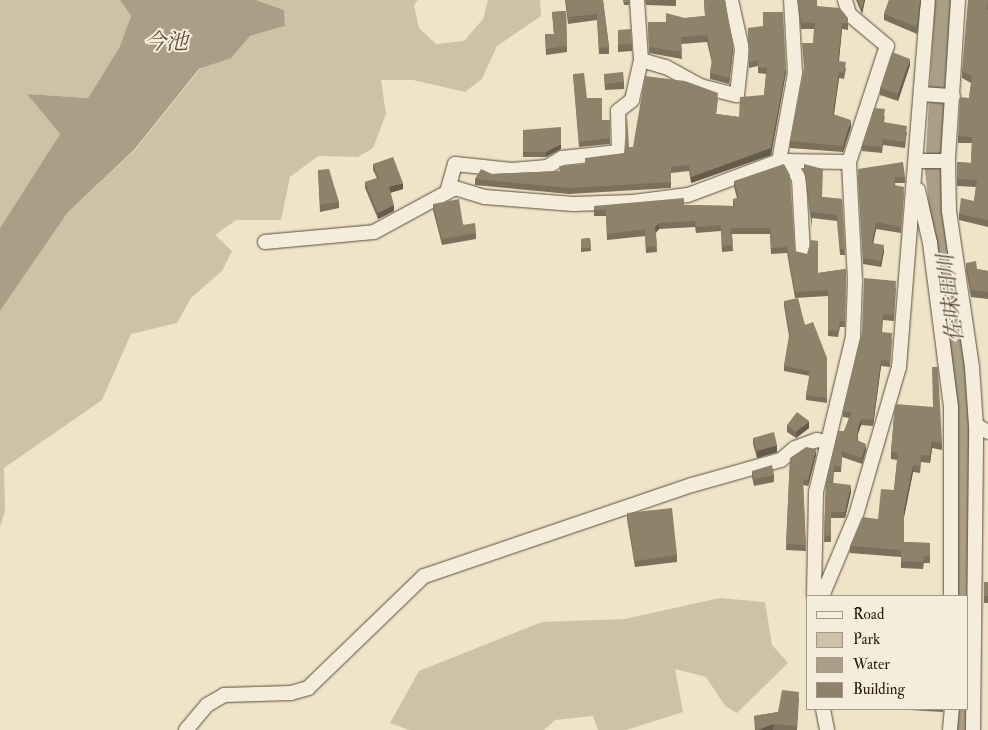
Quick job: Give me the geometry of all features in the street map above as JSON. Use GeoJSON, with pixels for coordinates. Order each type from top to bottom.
{"type":"FeatureCollection","features":[{"type":"Feature","properties":{"kind":"street"},"geometry":{"type":"LineString","coordinates":[[447,192],[455,164],[512,170],[547,167],[562,158],[620,152],[618,111],[632,100],[641,60],[637,0]]}},
{"type":"Feature","properties":{"kind":"street"},"geometry":{"type":"LineString","coordinates":[[641,60],[666,67],[700,86],[737,95],[742,49],[730,0]]}},
{"type":"Feature","properties":{"kind":"street"},"geometry":{"type":"LineString","coordinates":[[791,0],[795,73],[784,161],[799,179],[803,253]]}},
{"type":"Feature","properties":{"kind":"street"},"geometry":{"type":"LineString","coordinates":[[814,595],[816,492],[826,442],[853,337],[855,281],[848,162],[887,46],[849,14],[845,0]]}},
{"type":"Feature","properties":{"kind":"street"},"geometry":{"type":"LineString","coordinates":[[822,595],[856,515],[899,367],[923,94],[928,0]]}},
{"type":"Feature","properties":{"kind":"street"},"geometry":{"type":"LineString","coordinates":[[958,0],[946,161],[949,211],[972,367],[976,425],[973,730]]}},
{"type":"Feature","properties":{"kind":"street"},"geometry":{"type":"LineString","coordinates":[[923,94],[951,96]]}},
{"type":"Feature","properties":{"kind":"street"},"geometry":{"type":"LineString","coordinates":[[265,242],[374,232],[456,188],[486,197],[573,204],[633,202],[688,195],[784,161],[848,162]]}},
{"type":"Feature","properties":{"kind":"street"},"geometry":{"type":"LineString","coordinates":[[917,165],[946,161]]}},
{"type":"Feature","properties":{"kind":"street"},"geometry":{"type":"LineString","coordinates":[[917,165],[930,243],[951,408],[952,595]]}},
{"type":"Feature","properties":{"kind":"street"},"geometry":{"type":"LineString","coordinates":[[976,425],[988,432]]}},
{"type":"Feature","properties":{"kind":"street"},"geometry":{"type":"LineString","coordinates":[[186,730],[207,704],[224,695],[291,693],[308,688],[424,576],[692,484],[781,460],[809,443],[826,442]]}},
{"type":"Feature","properties":{"kind":"street"},"geometry":{"type":"LineString","coordinates":[[823,710],[827,730]]}},
{"type":"Feature","properties":{"kind":"street"},"geometry":{"type":"LineString","coordinates":[[950,730],[952,710]]}},
{"type":"Feature","properties":{"kind":"green space"},"geometry":{"type":"Polygon","coordinates":[[[0,0],[120,0],[131,16],[119,48],[88,98],[27,94],[60,134],[0,228],[0,0]]]}},
{"type":"Feature","properties":{"kind":"green space"},"geometry":{"type":"Polygon","coordinates":[[[256,0],[418,0],[414,5],[419,28],[436,44],[464,41],[483,19],[488,0],[540,0],[541,16],[497,46],[482,79],[465,92],[413,80],[381,80],[386,114],[373,148],[358,157],[318,156],[290,177],[281,220],[236,220],[215,235],[232,251],[222,271],[191,298],[177,323],[131,334],[102,400],[4,468],[5,511],[0,527],[0,311],[68,212],[135,150],[200,69],[230,58],[250,36],[285,26],[284,10],[256,0]]]}},
{"type":"Feature","properties":{"kind":"green space"},"geometry":{"type":"Polygon","coordinates":[[[720,598],[765,602],[772,645],[788,663],[737,713],[725,706],[706,677],[675,669],[683,712],[626,730],[598,730],[593,716],[555,720],[544,730],[409,730],[390,723],[419,671],[542,622],[625,619],[720,598]]]}},
{"type":"Feature","properties":{"kind":"water","name":"今池"},"geometry":{"type":"Polygon","coordinates":[[[120,0],[256,0],[284,10],[285,26],[250,36],[231,58],[199,69],[134,150],[68,212],[0,311],[0,228],[60,134],[27,94],[88,98],[119,48],[131,16],[120,0]]]}},
{"type":"Feature","properties":{"kind":"building"},"geometry":{"type":"Polygon","coordinates":[[[566,0],[603,0],[609,47],[599,48],[597,14],[568,17],[566,0]]]}},
{"type":"Feature","properties":{"kind":"building"},"geometry":{"type":"Polygon","coordinates":[[[704,0],[725,0],[733,43],[729,78],[710,73],[712,59],[707,35],[681,37],[682,52],[649,47],[648,22],[666,22],[666,13],[685,18],[705,16],[704,0]]]}},
{"type":"Feature","properties":{"kind":"building"},"geometry":{"type":"Polygon","coordinates":[[[798,0],[817,0],[817,6],[840,8],[848,18],[848,23],[842,23],[838,61],[846,62],[844,73],[839,72],[833,114],[851,120],[843,146],[790,141],[804,68],[802,43],[813,43],[815,23],[801,22],[798,0]]]}},
{"type":"Feature","properties":{"kind":"building"},"geometry":{"type":"Polygon","coordinates":[[[858,0],[864,0],[862,9],[858,0]]]}},
{"type":"Feature","properties":{"kind":"building"},"geometry":{"type":"Polygon","coordinates":[[[889,0],[920,0],[917,27],[884,14],[889,0]]]}},
{"type":"Feature","properties":{"kind":"building"},"geometry":{"type":"Polygon","coordinates":[[[968,0],[988,0],[988,220],[959,214],[961,198],[974,201],[977,180],[957,179],[957,162],[971,163],[972,137],[958,136],[960,97],[969,98],[972,76],[962,71],[968,0]]]}},
{"type":"Feature","properties":{"kind":"building"},"geometry":{"type":"Polygon","coordinates":[[[566,11],[567,46],[546,49],[545,34],[554,34],[552,12],[566,11]]]}},
{"type":"Feature","properties":{"kind":"building"},"geometry":{"type":"Polygon","coordinates":[[[763,12],[783,12],[786,66],[771,148],[691,177],[689,165],[671,167],[671,182],[569,188],[475,179],[481,169],[492,174],[560,171],[559,166],[585,164],[585,158],[624,153],[627,117],[629,147],[633,147],[645,76],[685,81],[718,93],[716,114],[739,117],[740,97],[764,95],[767,68],[758,67],[759,60],[749,62],[748,28],[763,26],[763,12]]]}},
{"type":"Feature","properties":{"kind":"building"},"geometry":{"type":"Polygon","coordinates":[[[631,29],[632,44],[618,45],[618,30],[631,29]]]}},
{"type":"Feature","properties":{"kind":"building"},"geometry":{"type":"Polygon","coordinates":[[[892,52],[910,59],[898,94],[880,88],[892,52]]]}},
{"type":"Feature","properties":{"kind":"building"},"geometry":{"type":"Polygon","coordinates":[[[623,72],[624,82],[605,84],[604,74],[623,72]]]}},
{"type":"Feature","properties":{"kind":"building"},"geometry":{"type":"Polygon","coordinates":[[[584,73],[587,98],[602,98],[602,120],[610,120],[610,138],[579,142],[573,74],[584,73]]]}},
{"type":"Feature","properties":{"kind":"building"},"geometry":{"type":"Polygon","coordinates":[[[874,108],[885,109],[883,122],[907,126],[905,142],[883,139],[882,147],[862,145],[874,108]]]}},
{"type":"Feature","properties":{"kind":"building"},"geometry":{"type":"Polygon","coordinates":[[[561,127],[561,144],[546,152],[523,152],[523,130],[561,127]]]}},
{"type":"Feature","properties":{"kind":"building"},"geometry":{"type":"Polygon","coordinates":[[[393,157],[403,183],[389,187],[394,205],[378,213],[365,182],[379,178],[373,164],[393,157]]]}},
{"type":"Feature","properties":{"kind":"building"},"geometry":{"type":"Polygon","coordinates":[[[903,162],[905,177],[895,177],[894,185],[904,187],[901,227],[876,222],[872,243],[884,245],[881,261],[863,258],[858,169],[903,162]]]}},
{"type":"Feature","properties":{"kind":"building"},"geometry":{"type":"Polygon","coordinates":[[[784,164],[790,175],[795,251],[807,254],[811,240],[818,241],[818,273],[846,269],[845,321],[840,321],[838,331],[828,330],[828,290],[795,292],[787,247],[771,248],[770,228],[731,228],[733,245],[722,246],[721,225],[696,227],[695,221],[659,223],[655,227],[657,246],[646,247],[645,229],[607,234],[606,210],[594,210],[594,206],[684,198],[684,205],[735,206],[733,199],[739,198],[734,181],[784,164]]]}},
{"type":"Feature","properties":{"kind":"building"},"geometry":{"type":"Polygon","coordinates":[[[804,164],[823,169],[822,197],[842,199],[845,249],[840,249],[837,215],[811,212],[812,222],[804,164]]]}},
{"type":"Feature","properties":{"kind":"building"},"geometry":{"type":"Polygon","coordinates":[[[329,169],[339,202],[320,205],[318,170],[329,169]]]}},
{"type":"Feature","properties":{"kind":"building"},"geometry":{"type":"Polygon","coordinates":[[[459,199],[463,225],[475,223],[476,233],[442,239],[433,204],[459,199]]]}},
{"type":"Feature","properties":{"kind":"building"},"geometry":{"type":"Polygon","coordinates":[[[590,238],[591,248],[581,248],[581,239],[590,238]]]}},
{"type":"Feature","properties":{"kind":"building"},"geometry":{"type":"Polygon","coordinates":[[[976,261],[977,269],[988,271],[988,292],[971,290],[966,263],[976,261]]]}},
{"type":"Feature","properties":{"kind":"building"},"geometry":{"type":"Polygon","coordinates":[[[864,278],[896,281],[894,315],[883,314],[881,332],[892,333],[890,361],[881,360],[873,420],[861,419],[858,428],[857,440],[866,444],[862,458],[842,451],[841,466],[834,466],[832,482],[826,481],[838,431],[844,431],[852,412],[843,411],[862,333],[864,278]]]}},
{"type":"Feature","properties":{"kind":"building"},"geometry":{"type":"Polygon","coordinates":[[[798,298],[805,325],[813,322],[827,358],[827,398],[806,395],[810,371],[784,366],[790,334],[784,301],[798,298]]]}},
{"type":"Feature","properties":{"kind":"building"},"geometry":{"type":"Polygon","coordinates":[[[932,367],[938,367],[942,443],[932,441],[930,456],[921,455],[920,466],[913,465],[904,510],[904,542],[930,543],[930,556],[924,556],[923,562],[901,561],[901,550],[850,546],[862,517],[878,519],[881,489],[894,490],[898,453],[891,452],[895,404],[933,407],[932,367]]]}},
{"type":"Feature","properties":{"kind":"building"},"geometry":{"type":"Polygon","coordinates":[[[797,412],[809,421],[796,432],[787,425],[797,412]]]}},
{"type":"Feature","properties":{"kind":"building"},"geometry":{"type":"Polygon","coordinates":[[[774,432],[777,445],[757,451],[753,438],[774,432]]]}},
{"type":"Feature","properties":{"kind":"building"},"geometry":{"type":"Polygon","coordinates":[[[806,447],[816,449],[808,480],[803,479],[806,545],[786,544],[790,458],[806,447]]]}},
{"type":"Feature","properties":{"kind":"building"},"geometry":{"type":"Polygon","coordinates":[[[772,465],[774,475],[754,479],[752,471],[772,465]]]}},
{"type":"Feature","properties":{"kind":"building"},"geometry":{"type":"Polygon","coordinates":[[[826,482],[851,485],[845,512],[831,512],[831,536],[824,535],[826,482]]]}},
{"type":"Feature","properties":{"kind":"building"},"geometry":{"type":"Polygon","coordinates":[[[672,508],[677,555],[635,561],[627,513],[672,508]]]}},
{"type":"Feature","properties":{"kind":"building"},"geometry":{"type":"Polygon","coordinates":[[[984,582],[988,582],[988,596],[984,596],[984,582]]]}},
{"type":"Feature","properties":{"kind":"building"},"geometry":{"type":"Polygon","coordinates":[[[782,690],[799,692],[797,726],[773,724],[756,730],[754,716],[778,712],[782,690]]]}},
{"type":"Feature","properties":{"kind":"waterway","name":"佐味田川"},"geometry":{"type":"LineString","coordinates":[[945,0],[935,170],[965,421],[964,595]]}},
{"type":"Feature","properties":{"kind":"waterway","name":"佐味田川"},"geometry":{"type":"LineString","coordinates":[[962,710],[962,730]]}}]}
